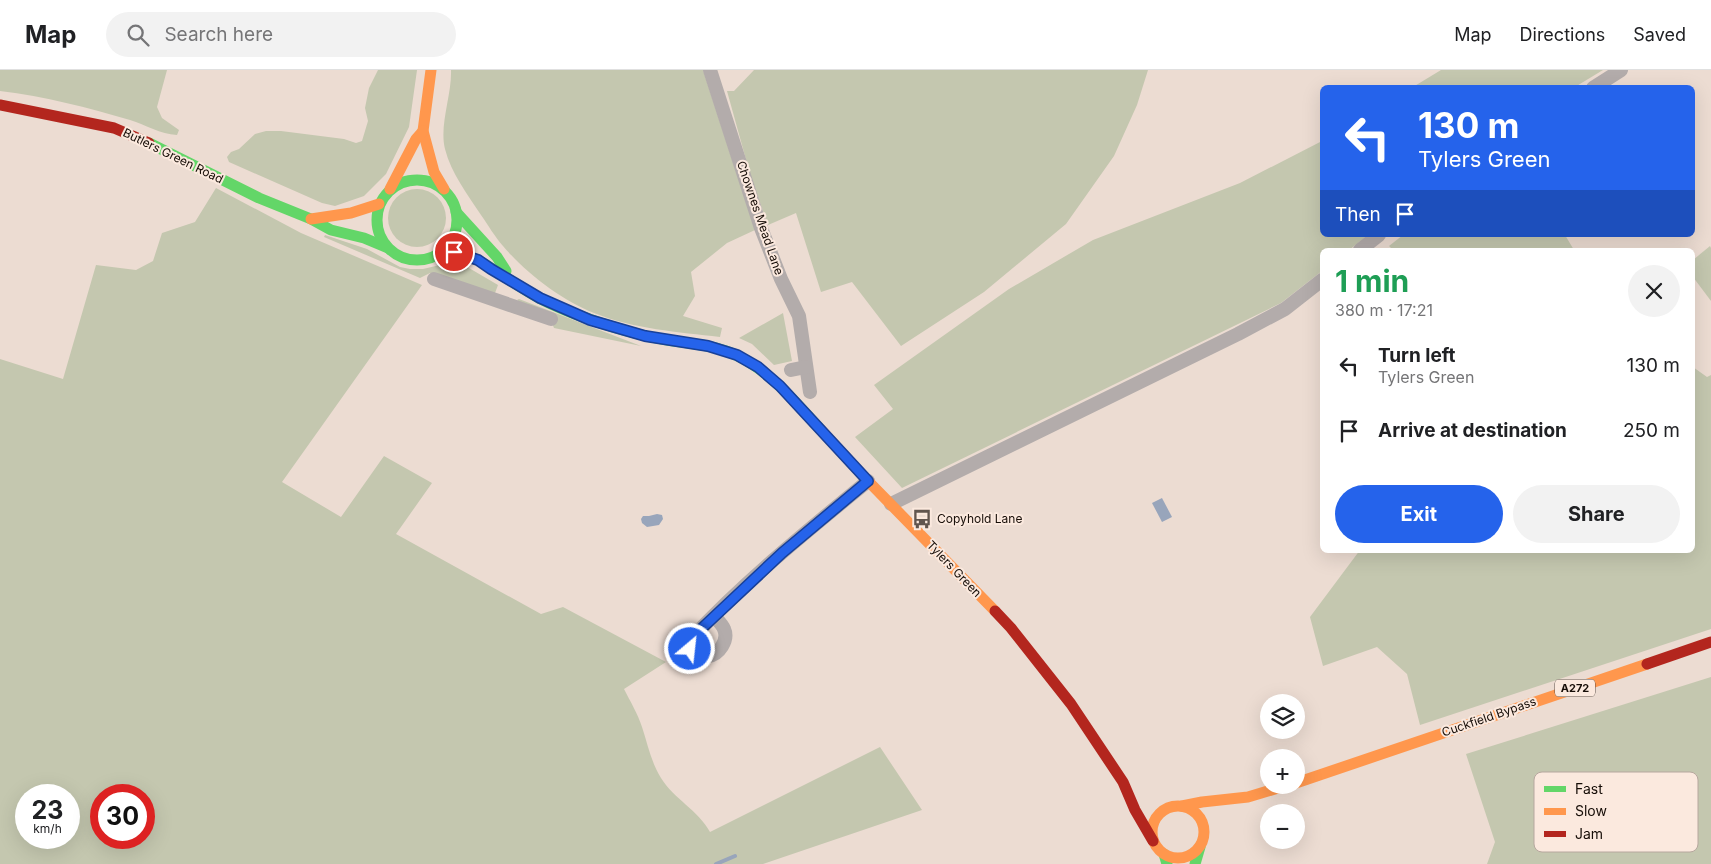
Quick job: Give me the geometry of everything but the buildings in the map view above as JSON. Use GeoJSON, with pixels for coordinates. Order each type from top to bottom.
{"type":"FeatureCollection","features":[{"type":"Feature","properties":{"kind":"main road"},"geometry":{"type":"LineString","coordinates":[[423,131],[416,140],[390,189],[379,204],[376,216],[377,228],[381,239],[388,248],[409,260],[426,259],[442,251],[450,243],[457,223],[456,212],[450,196],[434,172],[423,131],[431,70]]}},
{"type":"Feature","properties":{"kind":"main road","name":"Butlers Green Road"},"geometry":{"type":"LineString","coordinates":[[0,105],[69,117],[114,128],[142,139],[258,198],[311,219],[331,230],[364,238],[388,248]]}},
{"type":"Feature","properties":{"kind":"main road"},"geometry":{"type":"LineString","coordinates":[[390,189],[400,183],[411,180],[434,183],[444,189]]}},
{"type":"Feature","properties":{"kind":"main road","name":"Butlers Green Road"},"geometry":{"type":"LineString","coordinates":[[311,219],[351,214],[379,204]]}},
{"type":"Feature","properties":{"kind":"main road","name":"Tylers Green"},"geometry":{"type":"LineString","coordinates":[[456,212],[497,257],[513,281]]}},
{"type":"Feature","properties":{"kind":"main road","name":"Tylers Green"},"geometry":{"type":"LineString","coordinates":[[442,251],[454,252],[478,260],[554,305],[590,320],[645,336],[708,346],[737,355],[758,367],[780,386],[868,481],[1011,628],[1070,704],[1123,782],[1134,810],[1153,841]]}},
{"type":"Feature","properties":{"kind":"main road","name":"Cuckfield Bypass"},"geometry":{"type":"LineString","coordinates":[[1305,780],[1711,642]]}},
{"type":"Feature","properties":{"kind":"main road","name":"Tylers Green"},"geometry":{"type":"LineString","coordinates":[[1123,782],[1141,797]]}},
{"type":"Feature","properties":{"kind":"main road"},"geometry":{"type":"LineString","coordinates":[[1154,804],[1177,806],[1190,809],[1197,814],[1202,822],[1204,830],[1202,843],[1194,853],[1179,859],[1165,859],[1153,841],[1151,832],[1153,823],[1157,815],[1164,809],[1177,806],[1202,802],[1248,797],[1260,793]]}},
{"type":"Feature","properties":{"kind":"main road"},"geometry":{"type":"LineString","coordinates":[[1225,812],[1248,797]]}},
{"type":"Feature","properties":{"kind":"main road"},"geometry":{"type":"LineString","coordinates":[[1195,864],[1202,843],[1212,824]]}},
{"type":"Feature","properties":{"kind":"street","name":"Chownes Mead Lane"},"geometry":{"type":"LineString","coordinates":[[710,70],[761,228],[798,316],[810,392]]}},
{"type":"Feature","properties":{"kind":"street"},"geometry":{"type":"LineString","coordinates":[[1597,85],[1621,70]]}},
{"type":"Feature","properties":{"kind":"street"},"geometry":{"type":"LineString","coordinates":[[1363,248],[1376,237]]}},
{"type":"Feature","properties":{"kind":"street"},"geometry":{"type":"LineString","coordinates":[[434,279],[551,319]]}},
{"type":"Feature","properties":{"kind":"street"},"geometry":{"type":"LineString","coordinates":[[498,302],[513,281]]}},
{"type":"Feature","properties":{"kind":"street"},"geometry":{"type":"LineString","coordinates":[[891,504],[1238,334],[1285,309],[1320,282]]}},
{"type":"Feature","properties":{"kind":"street"},"geometry":{"type":"LineString","coordinates":[[791,370],[806,367]]}},
{"type":"Feature","properties":{"kind":"street"},"geometry":{"type":"LineString","coordinates":[[714,616],[782,553],[868,481]]}},
{"type":"Feature","properties":{"kind":"green space"},"geometry":{"type":"Polygon","coordinates":[[[0,70],[167,70],[157,107],[162,118],[179,130],[177,135],[171,134],[82,107],[50,99],[0,91],[0,70]]]}},
{"type":"Feature","properties":{"kind":"green space"},"geometry":{"type":"Polygon","coordinates":[[[378,70],[417,70],[409,127],[386,174],[364,196],[335,206],[322,203],[229,162],[227,157],[231,152],[239,149],[255,134],[266,131],[281,131],[344,139],[356,143],[362,141],[368,121],[365,108],[369,88],[378,70]]]}},
{"type":"Feature","properties":{"kind":"green space"},"geometry":{"type":"Polygon","coordinates":[[[451,70],[703,70],[755,230],[727,243],[691,272],[695,296],[683,316],[722,328],[720,337],[640,326],[594,313],[569,301],[545,285],[522,266],[497,239],[465,192],[448,158],[445,149],[444,130],[451,70]]]}},
{"type":"Feature","properties":{"kind":"green space"},"geometry":{"type":"Polygon","coordinates":[[[754,70],[1148,70],[1137,105],[1114,156],[1066,224],[984,292],[901,346],[852,282],[821,292],[796,213],[768,225],[750,174],[727,91],[734,91],[754,70]]]}},
{"type":"Feature","properties":{"kind":"green space"},"geometry":{"type":"Polygon","coordinates":[[[1441,70],[1603,70],[1578,85],[1416,85],[1441,70]]]}},
{"type":"Feature","properties":{"kind":"green space"},"geometry":{"type":"Polygon","coordinates":[[[1320,142],[1320,237],[1365,237],[1352,248],[1320,248],[1320,273],[1281,303],[902,488],[855,437],[893,409],[874,385],[1009,289],[1093,240],[1240,183],[1320,142]]]}},
{"type":"Feature","properties":{"kind":"green space"},"geometry":{"type":"Polygon","coordinates":[[[216,188],[301,233],[422,285],[282,482],[341,517],[384,456],[432,483],[396,534],[541,614],[563,607],[666,662],[624,689],[638,717],[652,760],[661,778],[672,792],[699,817],[710,832],[880,747],[922,810],[763,864],[0,864],[0,359],[63,379],[96,265],[136,270],[153,261],[162,233],[195,222],[216,188]]]}},
{"type":"Feature","properties":{"kind":"green space"},"geometry":{"type":"Polygon","coordinates":[[[417,189],[428,191],[441,202],[446,218],[444,229],[433,242],[417,247],[406,245],[393,234],[388,218],[390,207],[401,194],[417,189]]]}},
{"type":"Feature","properties":{"kind":"green space"},"geometry":{"type":"Polygon","coordinates":[[[325,235],[367,249],[400,267],[410,269],[423,269],[457,261],[498,285],[495,293],[486,294],[430,273],[420,278],[324,237],[325,235]]]}},
{"type":"Feature","properties":{"kind":"green space"},"geometry":{"type":"Polygon","coordinates":[[[1400,237],[1566,237],[1573,248],[1391,248],[1389,246],[1400,237]]]}},
{"type":"Feature","properties":{"kind":"green space"},"geometry":{"type":"Polygon","coordinates":[[[1710,246],[1711,301],[1695,280],[1695,258],[1710,246]]]}},
{"type":"Feature","properties":{"kind":"green space"},"geometry":{"type":"Polygon","coordinates":[[[519,299],[641,346],[554,328],[552,323],[517,300],[519,299]]]}},
{"type":"Feature","properties":{"kind":"green space"},"geometry":{"type":"Polygon","coordinates":[[[783,313],[792,361],[774,365],[752,344],[739,338],[783,313]]]}},
{"type":"Feature","properties":{"kind":"green space"},"geometry":{"type":"Polygon","coordinates":[[[1695,368],[1707,377],[1711,375],[1711,629],[1420,725],[1407,674],[1377,647],[1323,666],[1310,617],[1358,553],[1695,553],[1695,368]]]}},
{"type":"Feature","properties":{"kind":"green space"},"geometry":{"type":"Polygon","coordinates":[[[1711,677],[1711,864],[1487,864],[1495,842],[1466,754],[1711,677]]]}},
{"type":"Feature","properties":{"kind":"water"},"geometry":{"type":"Polygon","coordinates":[[[1162,498],[1172,517],[1162,522],[1152,503],[1162,498]]]}},
{"type":"Feature","properties":{"kind":"water"},"geometry":{"type":"Polygon","coordinates":[[[662,515],[663,519],[659,525],[647,527],[642,523],[641,519],[643,516],[662,515]]]}},
{"type":"Feature","properties":{"kind":"waterway"},"geometry":{"type":"LineString","coordinates":[[716,864],[735,856]]}},
{"type":"Feature","properties":{"kind":"traffic: fast"},"geometry":{"type":"LineString","coordinates":[[149,143],[259,198],[311,219],[331,230],[364,238],[388,248]]}},
{"type":"Feature","properties":{"kind":"traffic: fast"},"geometry":{"type":"LineString","coordinates":[[409,180],[425,180],[446,191],[457,212],[457,220],[457,228],[446,249],[425,260],[409,260],[395,254],[383,242],[377,228],[377,212],[383,198],[395,186],[409,180]]}},
{"type":"Feature","properties":{"kind":"traffic: fast"},"geometry":{"type":"LineString","coordinates":[[456,212],[497,257],[506,271]]}},
{"type":"Feature","properties":{"kind":"traffic: fast"},"geometry":{"type":"LineString","coordinates":[[442,251],[478,260],[539,298],[590,320],[654,338],[703,345],[738,356],[772,379],[820,429]]}},
{"type":"Feature","properties":{"kind":"traffic: fast"},"geometry":{"type":"LineString","coordinates":[[1195,864],[1200,847]]}},
{"type":"Feature","properties":{"kind":"traffic: fast"},"geometry":{"type":"LineString","coordinates":[[1164,854],[1167,864]]}},
{"type":"Feature","properties":{"kind":"traffic: slow"},"geometry":{"type":"LineString","coordinates":[[431,70],[423,131],[434,172],[444,189]]}},
{"type":"Feature","properties":{"kind":"traffic: slow"},"geometry":{"type":"LineString","coordinates":[[390,189],[416,139],[423,131]]}},
{"type":"Feature","properties":{"kind":"traffic: slow"},"geometry":{"type":"LineString","coordinates":[[311,219],[351,213],[379,204]]}},
{"type":"Feature","properties":{"kind":"traffic: slow"},"geometry":{"type":"LineString","coordinates":[[820,429],[995,611]]}},
{"type":"Feature","properties":{"kind":"traffic: slow"},"geometry":{"type":"LineString","coordinates":[[1305,780],[1647,664]]}},
{"type":"Feature","properties":{"kind":"traffic: slow"},"geometry":{"type":"LineString","coordinates":[[1182,806],[1248,797],[1260,793]]}},
{"type":"Feature","properties":{"kind":"traffic: slow"},"geometry":{"type":"LineString","coordinates":[[1173,806],[1183,806],[1197,813],[1204,827],[1204,832],[1204,837],[1197,851],[1183,858],[1173,858],[1163,854],[1156,847],[1152,837],[1152,827],[1156,817],[1163,810],[1173,806]]}},
{"type":"Feature","properties":{"kind":"traffic: jam"},"geometry":{"type":"LineString","coordinates":[[0,105],[114,128],[149,143]]}},
{"type":"Feature","properties":{"kind":"traffic: jam"},"geometry":{"type":"LineString","coordinates":[[995,611],[1011,628],[1071,704],[1123,782],[1135,810],[1153,841]]}},
{"type":"Feature","properties":{"kind":"traffic: jam"},"geometry":{"type":"LineString","coordinates":[[1647,664],[1711,642]]}},
{"type":"Feature","properties":{"kind":"place","name":"Copyhold Lane"},"geometry":{"type":"Point","coordinates":[922,519]}},
{"type":"Feature","properties":{"kind":"route"},"geometry":{"type":"LineString","coordinates":[[454,252],[478,260],[540,298],[590,320],[612,328],[645,336],[708,346],[737,355],[758,367],[780,386],[868,481],[782,553],[700,630],[690,640],[690,649]]}}]}
